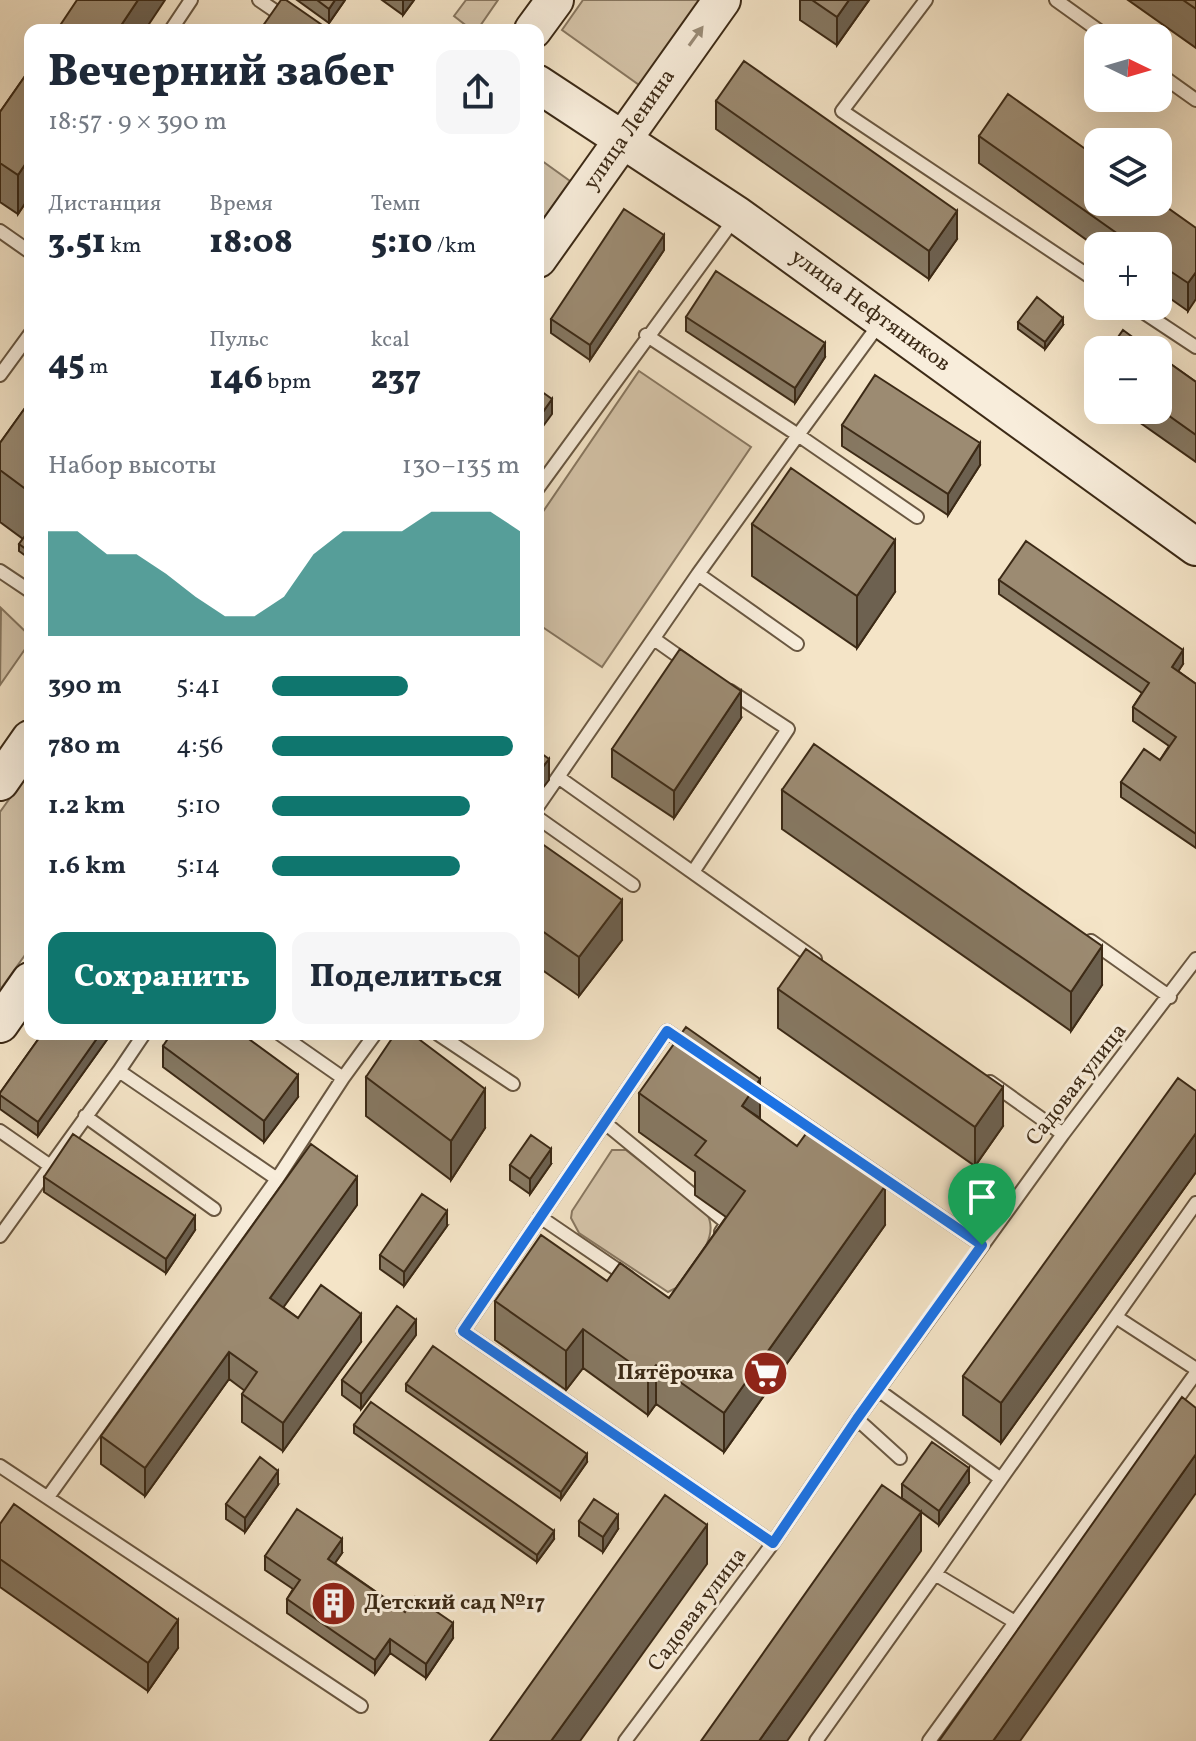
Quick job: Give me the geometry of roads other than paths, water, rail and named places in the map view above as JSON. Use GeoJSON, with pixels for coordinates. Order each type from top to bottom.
{"type":"FeatureCollection","features":[{"type":"Feature","properties":{"kind":"main road"},"geometry":{"type":"LineString","coordinates":[[537,24],[555,0]]}},
{"type":"Feature","properties":{"kind":"main road","name":"улица Ленина"},"geometry":{"type":"LineString","coordinates":[[544,250],[722,0]]}},
{"type":"Feature","properties":{"kind":"main road","name":"улица Нефтяников"},"geometry":{"type":"LineString","coordinates":[[544,88],[737,215],[1196,547]]}},
{"type":"Feature","properties":{"kind":"main road"},"geometry":{"type":"LineString","coordinates":[[0,782],[24,748]]}},
{"type":"Feature","properties":{"kind":"main road"},"geometry":{"type":"LineString","coordinates":[[0,1024],[24,990]]}},
{"type":"Feature","properties":{"kind":"lane"},"geometry":{"type":"LineString","coordinates":[[175,24],[191,0]]}},
{"type":"Feature","properties":{"kind":"lane"},"geometry":{"type":"LineString","coordinates":[[259,0],[294,24]]}},
{"type":"Feature","properties":{"kind":"lane"},"geometry":{"type":"LineString","coordinates":[[926,0],[842,111],[1084,273]]}},
{"type":"Feature","properties":{"kind":"lane"},"geometry":{"type":"LineString","coordinates":[[1056,0],[1089,24]]}},
{"type":"Feature","properties":{"kind":"lane"},"geometry":{"type":"LineString","coordinates":[[1172,83],[1196,100]]}},
{"type":"Feature","properties":{"kind":"lane"},"geometry":{"type":"LineString","coordinates":[[544,480],[646,335],[737,215]]}},
{"type":"Feature","properties":{"kind":"lane"},"geometry":{"type":"LineString","coordinates":[[0,231],[24,248]]}},
{"type":"Feature","properties":{"kind":"lane"},"geometry":{"type":"LineString","coordinates":[[544,797],[698,574],[881,320]]}},
{"type":"Feature","properties":{"kind":"lane"},"geometry":{"type":"LineString","coordinates":[[1155,320],[1196,347]]}},
{"type":"Feature","properties":{"kind":"lane"},"geometry":{"type":"LineString","coordinates":[[646,335],[917,517]]}},
{"type":"Feature","properties":{"kind":"lane"},"geometry":{"type":"LineString","coordinates":[[0,375],[24,342]]}},
{"type":"Feature","properties":{"kind":"lane"},"geometry":{"type":"LineString","coordinates":[[0,571],[24,587]]}},
{"type":"Feature","properties":{"kind":"lane"},"geometry":{"type":"LineString","coordinates":[[698,574],[797,644]]}},
{"type":"Feature","properties":{"kind":"lane"},"geometry":{"type":"LineString","coordinates":[[654,639],[702,672]]}},
{"type":"Feature","properties":{"kind":"lane"},"geometry":{"type":"LineString","coordinates":[[693,872],[788,729],[715,680]]}},
{"type":"Feature","properties":{"kind":"lane"},"geometry":{"type":"LineString","coordinates":[[558,777],[821,962]]}},
{"type":"Feature","properties":{"kind":"lane"},"geometry":{"type":"LineString","coordinates":[[544,822],[633,885]]}},
{"type":"Feature","properties":{"kind":"lane"},"geometry":{"type":"LineString","coordinates":[[1081,934],[1170,997]]}},
{"type":"Feature","properties":{"kind":"lane","name":"Садовая улица"},"geometry":{"type":"LineString","coordinates":[[625,1741],[773,1543],[857,1419],[1063,1134],[1196,959]]}},
{"type":"Feature","properties":{"kind":"lane"},"geometry":{"type":"LineString","coordinates":[[704,1056],[667,1031],[463,1331],[773,1543]]}},
{"type":"Feature","properties":{"kind":"lane"},"geometry":{"type":"LineString","coordinates":[[0,1236],[140,1040]]}},
{"type":"Feature","properties":{"kind":"lane"},"geometry":{"type":"LineString","coordinates":[[289,1040],[343,1078]]}},
{"type":"Feature","properties":{"kind":"lane"},"geometry":{"type":"LineString","coordinates":[[48,1497],[277,1179],[371,1040]]}},
{"type":"Feature","properties":{"kind":"lane"},"geometry":{"type":"LineString","coordinates":[[447,1040],[513,1084]]}},
{"type":"Feature","properties":{"kind":"lane"},"geometry":{"type":"LineString","coordinates":[[119,1071],[277,1179]]}},
{"type":"Feature","properties":{"kind":"lane"},"geometry":{"type":"LineString","coordinates":[[974,1071],[1063,1134]]}},
{"type":"Feature","properties":{"kind":"lane"},"geometry":{"type":"LineString","coordinates":[[729,1073],[982,1245]]}},
{"type":"Feature","properties":{"kind":"lane"},"geometry":{"type":"LineString","coordinates":[[85,1116],[214,1209]]}},
{"type":"Feature","properties":{"kind":"lane"},"geometry":{"type":"LineString","coordinates":[[605,1123],[727,1223],[711,1247]]}},
{"type":"Feature","properties":{"kind":"lane"},"geometry":{"type":"LineString","coordinates":[[0,1131],[49,1165]]}},
{"type":"Feature","properties":{"kind":"lane"},"geometry":{"type":"LineString","coordinates":[[816,1741],[1196,1203]]}},
{"type":"Feature","properties":{"kind":"lane"},"geometry":{"type":"LineString","coordinates":[[540,1217],[645,1289]]}},
{"type":"Feature","properties":{"kind":"lane"},"geometry":{"type":"LineString","coordinates":[[929,1741],[1196,1371],[1116,1317]]}},
{"type":"Feature","properties":{"kind":"lane"},"geometry":{"type":"LineString","coordinates":[[878,1390],[1001,1479]]}},
{"type":"Feature","properties":{"kind":"lane"},"geometry":{"type":"LineString","coordinates":[[857,1419],[900,1458]]}},
{"type":"Feature","properties":{"kind":"lane"},"geometry":{"type":"LineString","coordinates":[[0,1466],[361,1706]]}},
{"type":"Feature","properties":{"kind":"lane"},"geometry":{"type":"LineString","coordinates":[[935,1574],[1015,1622]]}},
{"type":"Feature","properties":{"kind":"place","name":"Пятёрочка"},"geometry":{"type":"Point","coordinates":[765,1373]}},
{"type":"Feature","properties":{"kind":"place","name":"Детский сад №17"},"geometry":{"type":"Point","coordinates":[333,1603]}}]}
